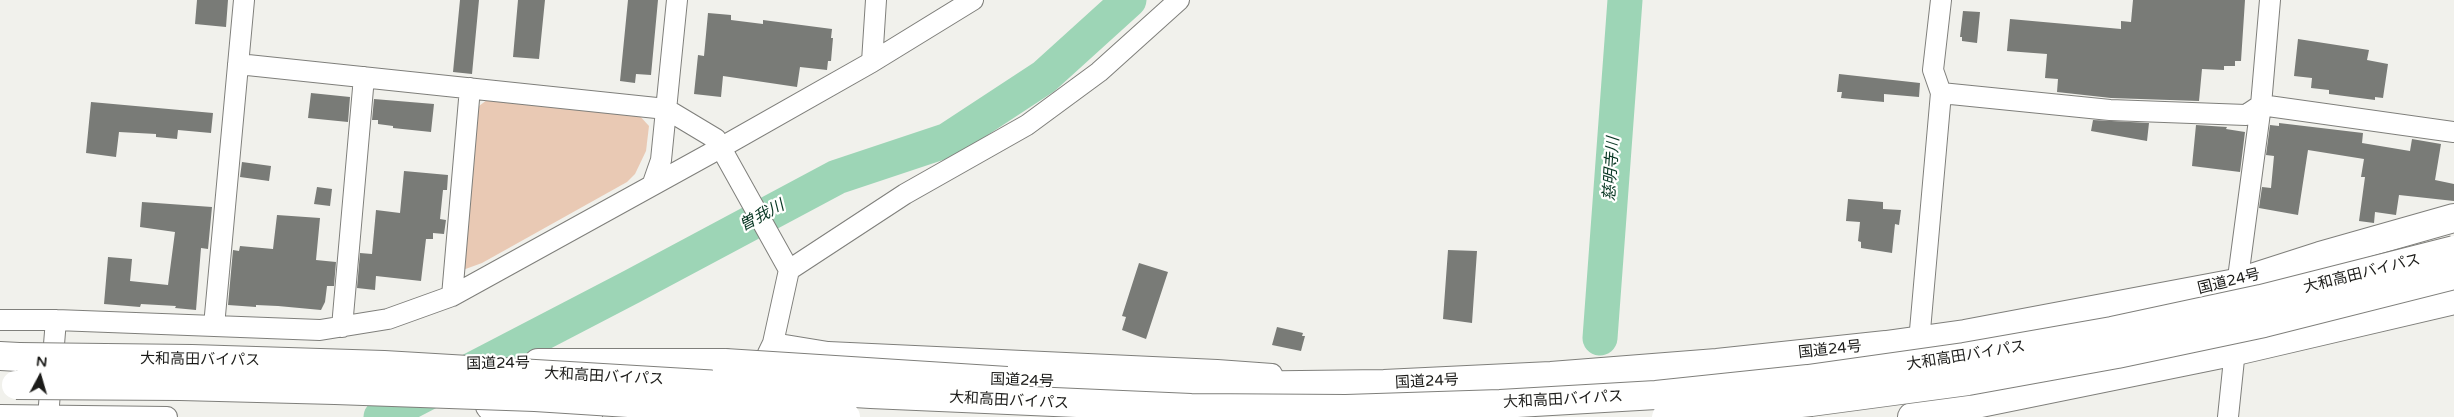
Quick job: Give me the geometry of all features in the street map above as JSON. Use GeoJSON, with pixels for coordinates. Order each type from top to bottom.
{"type":"FeatureCollection","features":[{"type":"Feature","properties":{"kind":"highway","name":"国道24号"},"geometry":{"type":"LineString","coordinates":[[384,365],[725,362],[1007,381],[1218,386],[1384,384],[1561,376],[1718,363],[1974,332],[2236,283],[2320,256],[2454,218]]}},
{"type":"Feature","properties":{"kind":"highway","name":"大和高田バイパス"},"geometry":{"type":"LineString","coordinates":[[6,357],[192,359],[384,365],[872,394],[1192,408],[1356,408],[1647,396],[1955,359],[2112,331],[2261,299],[2454,250]]}},
{"type":"Feature","properties":{"kind":"highway","name":"大和高田バイパス"},"geometry":{"type":"LineString","coordinates":[[1666,417],[1811,402],[1958,382],[2116,354],[2264,323],[2454,275]]}},
{"type":"Feature","properties":{"kind":"highway"},"geometry":{"type":"LineString","coordinates":[[1912,417],[2236,351],[2454,300]]}},
{"type":"Feature","properties":{"kind":"highway","name":"大和高田バイパス"},"geometry":{"type":"LineString","coordinates":[[5,386],[180,386],[335,390],[535,398],[846,417]]}},
{"type":"Feature","properties":{"kind":"highway"},"geometry":{"type":"LineString","coordinates":[[335,390],[588,417]]}},
{"type":"Feature","properties":{"kind":"street"},"geometry":{"type":"LineString","coordinates":[[214,326],[244,0]]}},
{"type":"Feature","properties":{"kind":"street"},"geometry":{"type":"LineString","coordinates":[[653,183],[661,160],[678,0]]}},
{"type":"Feature","properties":{"kind":"street"},"geometry":{"type":"LineString","coordinates":[[872,62],[876,0]]}},
{"type":"Feature","properties":{"kind":"street"},"geometry":{"type":"LineString","coordinates":[[0,320],[56,320],[320,330],[388,319],[452,296],[653,183],[724,152],[973,0]]}},
{"type":"Feature","properties":{"kind":"street"},"geometry":{"type":"LineString","coordinates":[[787,266],[905,194],[1027,125],[1100,72],[1179,0]]}},
{"type":"Feature","properties":{"kind":"street"},"geometry":{"type":"LineString","coordinates":[[1912,417],[1940,93],[1933,70],[1941,0]]}},
{"type":"Feature","properties":{"kind":"street"},"geometry":{"type":"LineString","coordinates":[[2228,417],[2236,351],[2236,283],[2261,105],[2270,0]]}},
{"type":"Feature","properties":{"kind":"street"},"geometry":{"type":"LineString","coordinates":[[238,64],[666,109],[716,139],[787,266],[772,343],[737,417]]}},
{"type":"Feature","properties":{"kind":"street"},"geometry":{"type":"LineString","coordinates":[[342,327],[364,77]]}},
{"type":"Feature","properties":{"kind":"street"},"geometry":{"type":"LineString","coordinates":[[452,296],[470,88]]}},
{"type":"Feature","properties":{"kind":"street"},"geometry":{"type":"LineString","coordinates":[[1940,93],[2110,110],[2246,116],[2261,105],[2454,132]]}},
{"type":"Feature","properties":{"kind":"street"},"geometry":{"type":"LineString","coordinates":[[48,416],[56,320]]}},
{"type":"Feature","properties":{"kind":"street"},"geometry":{"type":"LineString","coordinates":[[772,343],[828,352],[1218,370],[1384,384]]}},
{"type":"Feature","properties":{"kind":"street"},"geometry":{"type":"LineString","coordinates":[[0,416],[167,417]]}},
{"type":"Feature","properties":{"kind":"shaded area"},"geometry":{"type":"Polygon","coordinates":[[[487,100],[638,114],[649,126],[646,151],[635,174],[627,182],[482,263],[460,271],[475,109],[487,100]]]}},
{"type":"Feature","properties":{"kind":"building"},"geometry":{"type":"Polygon","coordinates":[[[197,0],[228,0],[226,27],[195,24],[197,0]]]}},
{"type":"Feature","properties":{"kind":"building"},"geometry":{"type":"Polygon","coordinates":[[[460,0],[479,0],[472,74],[453,72],[460,0]]]}},
{"type":"Feature","properties":{"kind":"building"},"geometry":{"type":"Polygon","coordinates":[[[518,0],[545,0],[539,59],[513,57],[518,0]]]}},
{"type":"Feature","properties":{"kind":"building"},"geometry":{"type":"Polygon","coordinates":[[[628,0],[658,0],[651,75],[636,74],[635,83],[620,81],[628,0]]]}},
{"type":"Feature","properties":{"kind":"building"},"geometry":{"type":"Polygon","coordinates":[[[2133,0],[2245,0],[2241,61],[2235,61],[2235,66],[2224,66],[2224,70],[2202,69],[2199,101],[2111,98],[2057,92],[2058,79],[2045,78],[2047,54],[2007,51],[2010,19],[2121,29],[2121,21],[2131,22],[2133,0]]]}},
{"type":"Feature","properties":{"kind":"building"},"geometry":{"type":"Polygon","coordinates":[[[1963,11],[1980,12],[1977,43],[1962,41],[1962,37],[1960,37],[1963,11]]]}},
{"type":"Feature","properties":{"kind":"building"},"geometry":{"type":"Polygon","coordinates":[[[708,13],[731,15],[731,20],[763,24],[763,20],[832,29],[831,61],[828,61],[827,70],[800,67],[797,87],[723,76],[721,97],[694,94],[698,55],[704,56],[708,13]]]}},
{"type":"Feature","properties":{"kind":"building"},"geometry":{"type":"Polygon","coordinates":[[[2298,39],[2369,50],[2367,60],[2388,64],[2383,98],[2375,97],[2375,100],[2329,94],[2329,90],[2311,88],[2312,78],[2294,76],[2298,39]]]}},
{"type":"Feature","properties":{"kind":"building"},"geometry":{"type":"Polygon","coordinates":[[[1839,74],[1920,83],[1919,97],[1884,94],[1884,102],[1841,98],[1842,92],[1837,92],[1839,74]]]}},
{"type":"Feature","properties":{"kind":"building"},"geometry":{"type":"Polygon","coordinates":[[[311,93],[350,97],[348,122],[308,118],[311,93]]]}},
{"type":"Feature","properties":{"kind":"building"},"geometry":{"type":"Polygon","coordinates":[[[374,99],[434,104],[431,132],[393,128],[393,126],[378,124],[378,120],[372,120],[374,99]]]}},
{"type":"Feature","properties":{"kind":"building"},"geometry":{"type":"Polygon","coordinates":[[[91,102],[213,113],[211,133],[178,130],[177,139],[156,137],[156,134],[119,132],[116,157],[86,153],[91,102]]]}},
{"type":"Feature","properties":{"kind":"building"},"geometry":{"type":"Polygon","coordinates":[[[2093,120],[2149,123],[2147,141],[2091,131],[2093,120]]]}},
{"type":"Feature","properties":{"kind":"building"},"geometry":{"type":"Polygon","coordinates":[[[2279,123],[2363,133],[2362,143],[2410,151],[2412,139],[2441,144],[2435,180],[2454,184],[2454,201],[2399,195],[2396,215],[2375,212],[2374,223],[2359,221],[2365,177],[2361,177],[2364,159],[2308,150],[2298,215],[2259,208],[2262,187],[2271,188],[2274,156],[2266,155],[2270,125],[2279,126],[2279,123]]]}},
{"type":"Feature","properties":{"kind":"building"},"geometry":{"type":"Polygon","coordinates":[[[2196,125],[2227,127],[2226,129],[2245,132],[2240,172],[2192,166],[2196,125]]]}},
{"type":"Feature","properties":{"kind":"building"},"geometry":{"type":"Polygon","coordinates":[[[242,162],[271,166],[269,181],[240,177],[242,162]]]}},
{"type":"Feature","properties":{"kind":"building"},"geometry":{"type":"Polygon","coordinates":[[[404,171],[448,175],[447,190],[443,190],[440,219],[446,220],[444,234],[433,233],[433,239],[426,239],[421,281],[376,276],[375,290],[357,288],[360,253],[372,254],[376,210],[400,213],[404,171]]]}},
{"type":"Feature","properties":{"kind":"building"},"geometry":{"type":"Polygon","coordinates":[[[317,187],[332,189],[330,206],[314,204],[317,187]]]}},
{"type":"Feature","properties":{"kind":"building"},"geometry":{"type":"Polygon","coordinates":[[[1848,199],[1883,202],[1883,209],[1901,210],[1899,225],[1895,224],[1892,253],[1861,248],[1861,242],[1858,241],[1860,222],[1846,221],[1848,199]]]}},
{"type":"Feature","properties":{"kind":"building"},"geometry":{"type":"Polygon","coordinates":[[[142,202],[212,207],[208,249],[201,248],[196,310],[175,308],[176,306],[141,304],[140,307],[104,304],[108,257],[132,259],[130,281],[168,285],[175,232],[140,227],[142,202]]]}},
{"type":"Feature","properties":{"kind":"building"},"geometry":{"type":"Polygon","coordinates":[[[277,215],[320,218],[316,260],[336,262],[334,286],[327,286],[325,302],[321,310],[278,306],[228,305],[233,250],[239,251],[240,246],[273,249],[277,215]]]}},
{"type":"Feature","properties":{"kind":"building"},"geometry":{"type":"Polygon","coordinates":[[[1448,250],[1477,251],[1472,323],[1443,319],[1448,250]]]}},
{"type":"Feature","properties":{"kind":"building"},"geometry":{"type":"Polygon","coordinates":[[[1139,263],[1168,272],[1146,339],[1122,330],[1126,317],[1122,316],[1139,263]]]}},
{"type":"Feature","properties":{"kind":"building"},"geometry":{"type":"Polygon","coordinates":[[[1277,327],[1303,333],[1302,336],[1305,336],[1301,351],[1272,345],[1277,327]]]}},
{"type":"Feature","properties":{"kind":"waterway","name":"曽我川"},"geometry":{"type":"LineString","coordinates":[[381,417],[837,177],[948,140],[1044,77],[1129,0]]}},
{"type":"Feature","properties":{"kind":"waterway","name":"慈明寺川"},"geometry":{"type":"LineString","coordinates":[[1600,338],[1625,0]]}}]}
